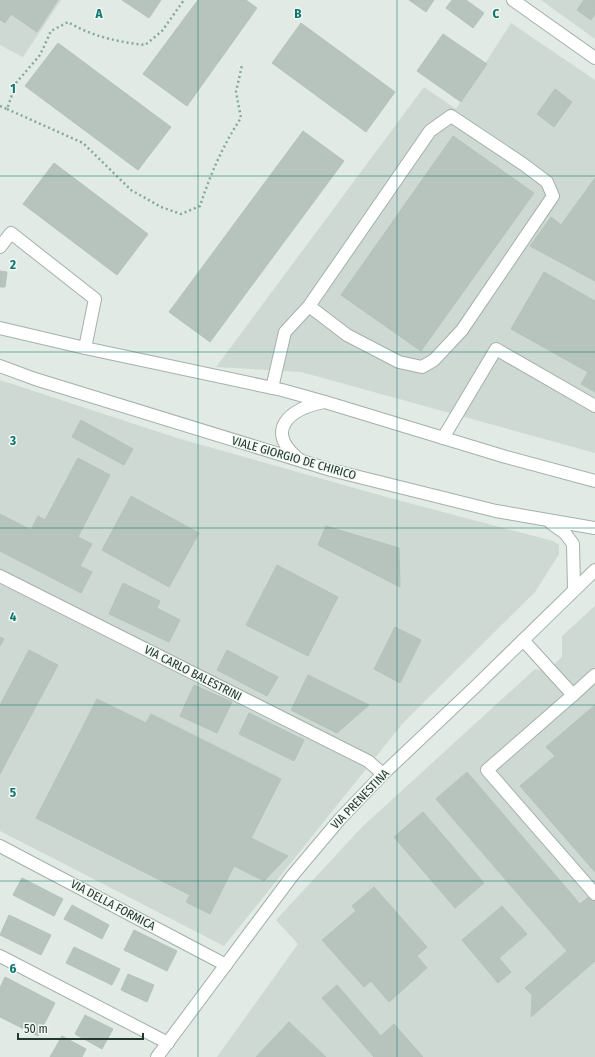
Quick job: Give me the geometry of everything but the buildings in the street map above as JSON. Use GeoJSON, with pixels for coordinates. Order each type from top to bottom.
{"type":"FeatureCollection","features":[{"type":"Feature","properties":{"kind":"street"},"geometry":{"type":"LineString","coordinates":[[513,0],[595,58]]}},
{"type":"Feature","properties":{"kind":"street"},"geometry":{"type":"LineString","coordinates":[[272,388],[285,332],[309,306],[430,131],[451,116],[523,164],[547,182],[553,196],[549,202],[462,330],[434,360],[422,367],[398,362],[347,335],[309,306]]}},
{"type":"Feature","properties":{"kind":"street"},"geometry":{"type":"LineString","coordinates":[[0,247],[12,233],[95,299],[85,348]]}},
{"type":"Feature","properties":{"kind":"street"},"geometry":{"type":"LineString","coordinates":[[0,328],[85,348],[272,388],[325,402],[506,457],[595,481]]}},
{"type":"Feature","properties":{"kind":"street"},"geometry":{"type":"LineString","coordinates":[[443,438],[496,349],[595,406]]}},
{"type":"Feature","properties":{"kind":"street","name":"VIALE GIORGIO DE CHIRICO"},"geometry":{"type":"LineString","coordinates":[[0,366],[305,463],[496,511],[595,528]]}},
{"type":"Feature","properties":{"kind":"street"},"geometry":{"type":"LineString","coordinates":[[305,463],[292,453],[284,443],[284,425],[290,416],[300,409],[309,405],[325,402]]}},
{"type":"Feature","properties":{"kind":"street"},"geometry":{"type":"LineString","coordinates":[[546,520],[565,533],[572,541],[574,547],[574,589]]}},
{"type":"Feature","properties":{"kind":"street","name":"VIA PRENESTINA"},"geometry":{"type":"LineString","coordinates":[[157,1057],[292,876],[340,819],[383,774],[595,570]]}},
{"type":"Feature","properties":{"kind":"street","name":"VIA CARLO BALESTRINI"},"geometry":{"type":"LineString","coordinates":[[0,576],[368,761],[383,774]]}},
{"type":"Feature","properties":{"kind":"street"},"geometry":{"type":"LineString","coordinates":[[523,640],[573,695]]}},
{"type":"Feature","properties":{"kind":"street"},"geometry":{"type":"LineString","coordinates":[[595,675],[487,770],[595,894]]}},
{"type":"Feature","properties":{"kind":"street","name":"VIA DELLA FORMICA"},"geometry":{"type":"LineString","coordinates":[[0,846],[226,965]]}},
{"type":"Feature","properties":{"kind":"street"},"geometry":{"type":"LineString","coordinates":[[0,956],[168,1043]]}},
{"type":"Feature","properties":{"kind":"path"},"geometry":{"type":"LineString","coordinates":[[7,109],[16,83],[40,54],[51,31],[68,22],[82,31],[124,43],[144,45],[162,31],[184,0]]}},
{"type":"Feature","properties":{"kind":"path"},"geometry":{"type":"LineString","coordinates":[[0,106],[83,143],[131,190],[160,207],[182,214],[200,206],[207,184],[228,137],[241,118],[236,92],[242,65]]}},
{"type":"Feature","properties":{"kind":"shaded area"},"geometry":{"type":"Polygon","coordinates":[[[0,0],[61,0],[23,57],[0,45],[0,0]]]}},
{"type":"Feature","properties":{"kind":"shaded area"},"geometry":{"type":"Polygon","coordinates":[[[541,0],[595,0],[595,39],[541,0]]]}},
{"type":"Feature","properties":{"kind":"shaded area"},"geometry":{"type":"Polygon","coordinates":[[[511,23],[595,80],[595,453],[301,372],[216,367],[424,87],[456,109],[511,23]]]}},
{"type":"Feature","properties":{"kind":"shaded area"},"geometry":{"type":"Polygon","coordinates":[[[0,380],[177,438],[390,498],[553,541],[559,545],[559,554],[535,592],[403,723],[224,946],[0,831],[0,380]]]}},
{"type":"Feature","properties":{"kind":"shaded area"},"geometry":{"type":"Polygon","coordinates":[[[595,606],[595,1057],[217,1057],[298,944],[276,920],[362,827],[535,669],[547,671],[562,657],[562,636],[595,606]]]}}]}
